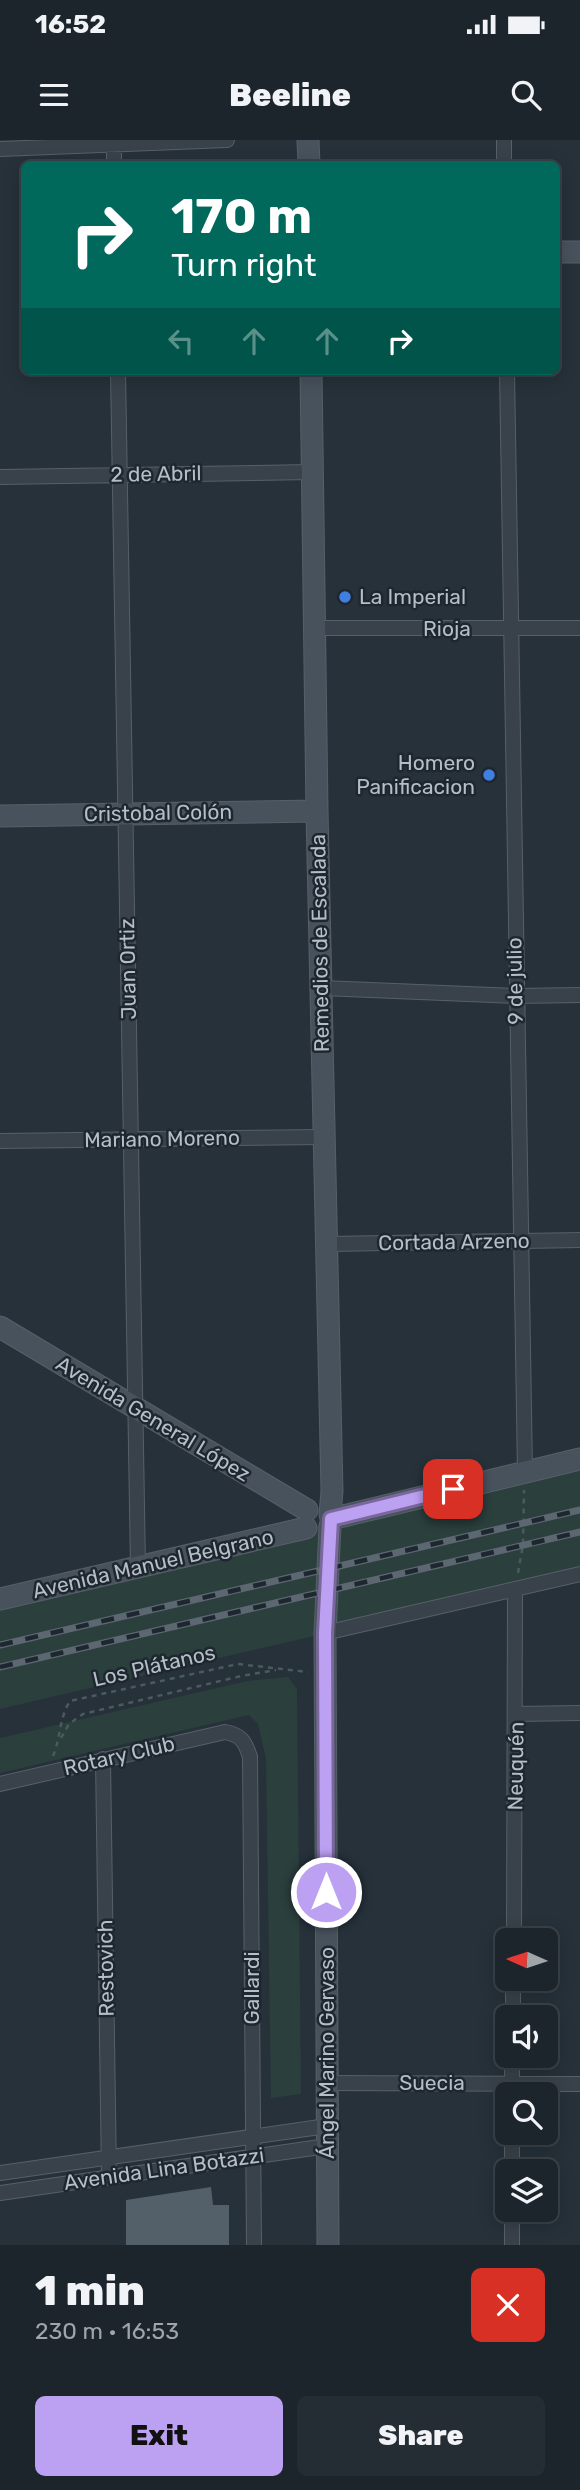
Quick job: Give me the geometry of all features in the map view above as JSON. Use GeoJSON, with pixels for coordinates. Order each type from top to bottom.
{"type":"FeatureCollection","features":[{"type":"Feature","properties":{"kind":"main road"},"geometry":{"type":"LineString","coordinates":[[308,140],[309,161]]}},
{"type":"Feature","properties":{"kind":"main road"},"geometry":{"type":"LineString","coordinates":[[560,252],[580,252]]}},
{"type":"Feature","properties":{"kind":"main road","name":"Remedios de Escalada"},"geometry":{"type":"LineString","coordinates":[[311,375],[317,811],[332,1491],[330,1520]]}},
{"type":"Feature","properties":{"kind":"main road","name":"Cristobal Colón"},"geometry":{"type":"LineString","coordinates":[[0,816],[317,811]]}},
{"type":"Feature","properties":{"kind":"main road","name":"Avenida General López"},"geometry":{"type":"LineString","coordinates":[[0,1327],[135,1408],[306,1519]]}},
{"type":"Feature","properties":{"kind":"main road"},"geometry":{"type":"LineString","coordinates":[[306,1519],[317,1506],[330,1520],[580,1459]]}},
{"type":"Feature","properties":{"kind":"main road","name":"Avenida Manuel Belgrano"},"geometry":{"type":"LineString","coordinates":[[0,1599],[138,1567],[306,1519]]}},
{"type":"Feature","properties":{"kind":"main road","name":"Ángel Marino Gervaso"},"geometry":{"type":"LineString","coordinates":[[328,2245],[325,1633],[330,1520]]}},
{"type":"Feature","properties":{"kind":"street"},"geometry":{"type":"LineString","coordinates":[[0,149],[114,142],[227,140]]}},
{"type":"Feature","properties":{"kind":"street"},"geometry":{"type":"LineString","coordinates":[[504,140],[504,161]]}},
{"type":"Feature","properties":{"kind":"street"},"geometry":{"type":"LineString","coordinates":[[114,142],[114,161]]}},
{"type":"Feature","properties":{"kind":"street","name":"Juan Ortiz"},"geometry":{"type":"LineString","coordinates":[[118,375],[138,1567]]}},
{"type":"Feature","properties":{"kind":"street","name":"9 de julio"},"geometry":{"type":"LineString","coordinates":[[508,375],[515,996],[525,1472]]}},
{"type":"Feature","properties":{"kind":"street","name":"2 de Abril"},"geometry":{"type":"LineString","coordinates":[[0,477],[313,472]]}},
{"type":"Feature","properties":{"kind":"street","name":"Rioja"},"geometry":{"type":"LineString","coordinates":[[314,628],[580,628]]}},
{"type":"Feature","properties":{"kind":"street"},"geometry":{"type":"LineString","coordinates":[[322,988],[515,996],[580,995]]}},
{"type":"Feature","properties":{"kind":"street","name":"Mariano Moreno"},"geometry":{"type":"LineString","coordinates":[[0,1140],[325,1137]]}},
{"type":"Feature","properties":{"kind":"street","name":"Cortada Arzeno"},"geometry":{"type":"LineString","coordinates":[[327,1244],[580,1240]]}},
{"type":"Feature","properties":{"kind":"street"},"geometry":{"type":"LineString","coordinates":[[325,1633],[580,1573]]}},
{"type":"Feature","properties":{"kind":"street","name":"Neuquén"},"geometry":{"type":"LineString","coordinates":[[514,1928],[515,1590]]}},
{"type":"Feature","properties":{"kind":"street"},"geometry":{"type":"LineString","coordinates":[[516,1714],[580,1713]]}},
{"type":"Feature","properties":{"kind":"street","name":"Rotary Club"},"geometry":{"type":"LineString","coordinates":[[0,1784],[225,1732],[238,1735]]}},
{"type":"Feature","properties":{"kind":"street","name":"Gallardi"},"geometry":{"type":"LineString","coordinates":[[238,1735],[246,1743],[250,1757],[254,2245]]}},
{"type":"Feature","properties":{"kind":"street","name":"Restovich"},"geometry":{"type":"LineString","coordinates":[[103,1759],[108,2178]]}},
{"type":"Feature","properties":{"kind":"street","name":"Suecia"},"geometry":{"type":"LineString","coordinates":[[326,2082],[495,2088]]}},
{"type":"Feature","properties":{"kind":"street","name":"Suecia"},"geometry":{"type":"LineString","coordinates":[[558,2086],[580,2084]]}},
{"type":"Feature","properties":{"kind":"street","name":"Avenida Lina Botazzi"},"geometry":{"type":"LineString","coordinates":[[0,2173],[253,2137],[327,2136]]}},
{"type":"Feature","properties":{"kind":"street","name":"Avenida Lina Botazzi"},"geometry":{"type":"LineString","coordinates":[[0,2193],[253,2156],[327,2136]]}},
{"type":"Feature","properties":{"kind":"street"},"geometry":{"type":"LineString","coordinates":[[512,2222],[512,2245]]}},
{"type":"Feature","properties":{"kind":"path"},"geometry":{"type":"LineString","coordinates":[[515,1590],[523,1545],[525,1472]]}},
{"type":"Feature","properties":{"kind":"path","name":"Los Plátanos"},"geometry":{"type":"LineString","coordinates":[[61,1738],[62,1714],[70,1701],[238,1664],[326,1674]]}},
{"type":"Feature","properties":{"kind":"path","name":"Los Plátanos"},"geometry":{"type":"LineString","coordinates":[[45,1773],[69,1724],[83,1714],[241,1676],[283,1669]]}},
{"type":"Feature","properties":{"kind":"green space"},"geometry":{"type":"Polygon","coordinates":[[[580,1459],[580,1574],[0,1709],[0,1599],[306,1528],[580,1459]]]}},
{"type":"Feature","properties":{"kind":"green space"},"geometry":{"type":"Polygon","coordinates":[[[288,1677],[297,1689],[301,2094],[271,2098],[266,1759],[258,1724],[249,1715],[0,1773],[0,1738],[247,1681],[288,1677]]]}},
{"type":"Feature","properties":{"kind":"building"},"geometry":{"type":"Polygon","coordinates":[[[211,2187],[213,2205],[229,2205],[229,2245],[126,2245],[126,2200],[211,2187]]]}},
{"type":"Feature","properties":{"kind":"railway"},"geometry":{"type":"LineString","coordinates":[[0,1645],[580,1510]]}},
{"type":"Feature","properties":{"kind":"railway"},"geometry":{"type":"LineString","coordinates":[[0,1667],[580,1532]]}},
{"type":"Feature","properties":{"kind":"place","name":"La Imperial"},"geometry":{"type":"Point","coordinates":[345,597]}},
{"type":"Feature","properties":{"kind":"place","name":"Homero Panificacion"},"geometry":{"type":"Point","coordinates":[489,775]}},
{"type":"Feature","properties":{"kind":"route"},"geometry":{"type":"LineString","coordinates":[[326,1892],[325,1633],[331,1519],[453,1489]]}}]}
